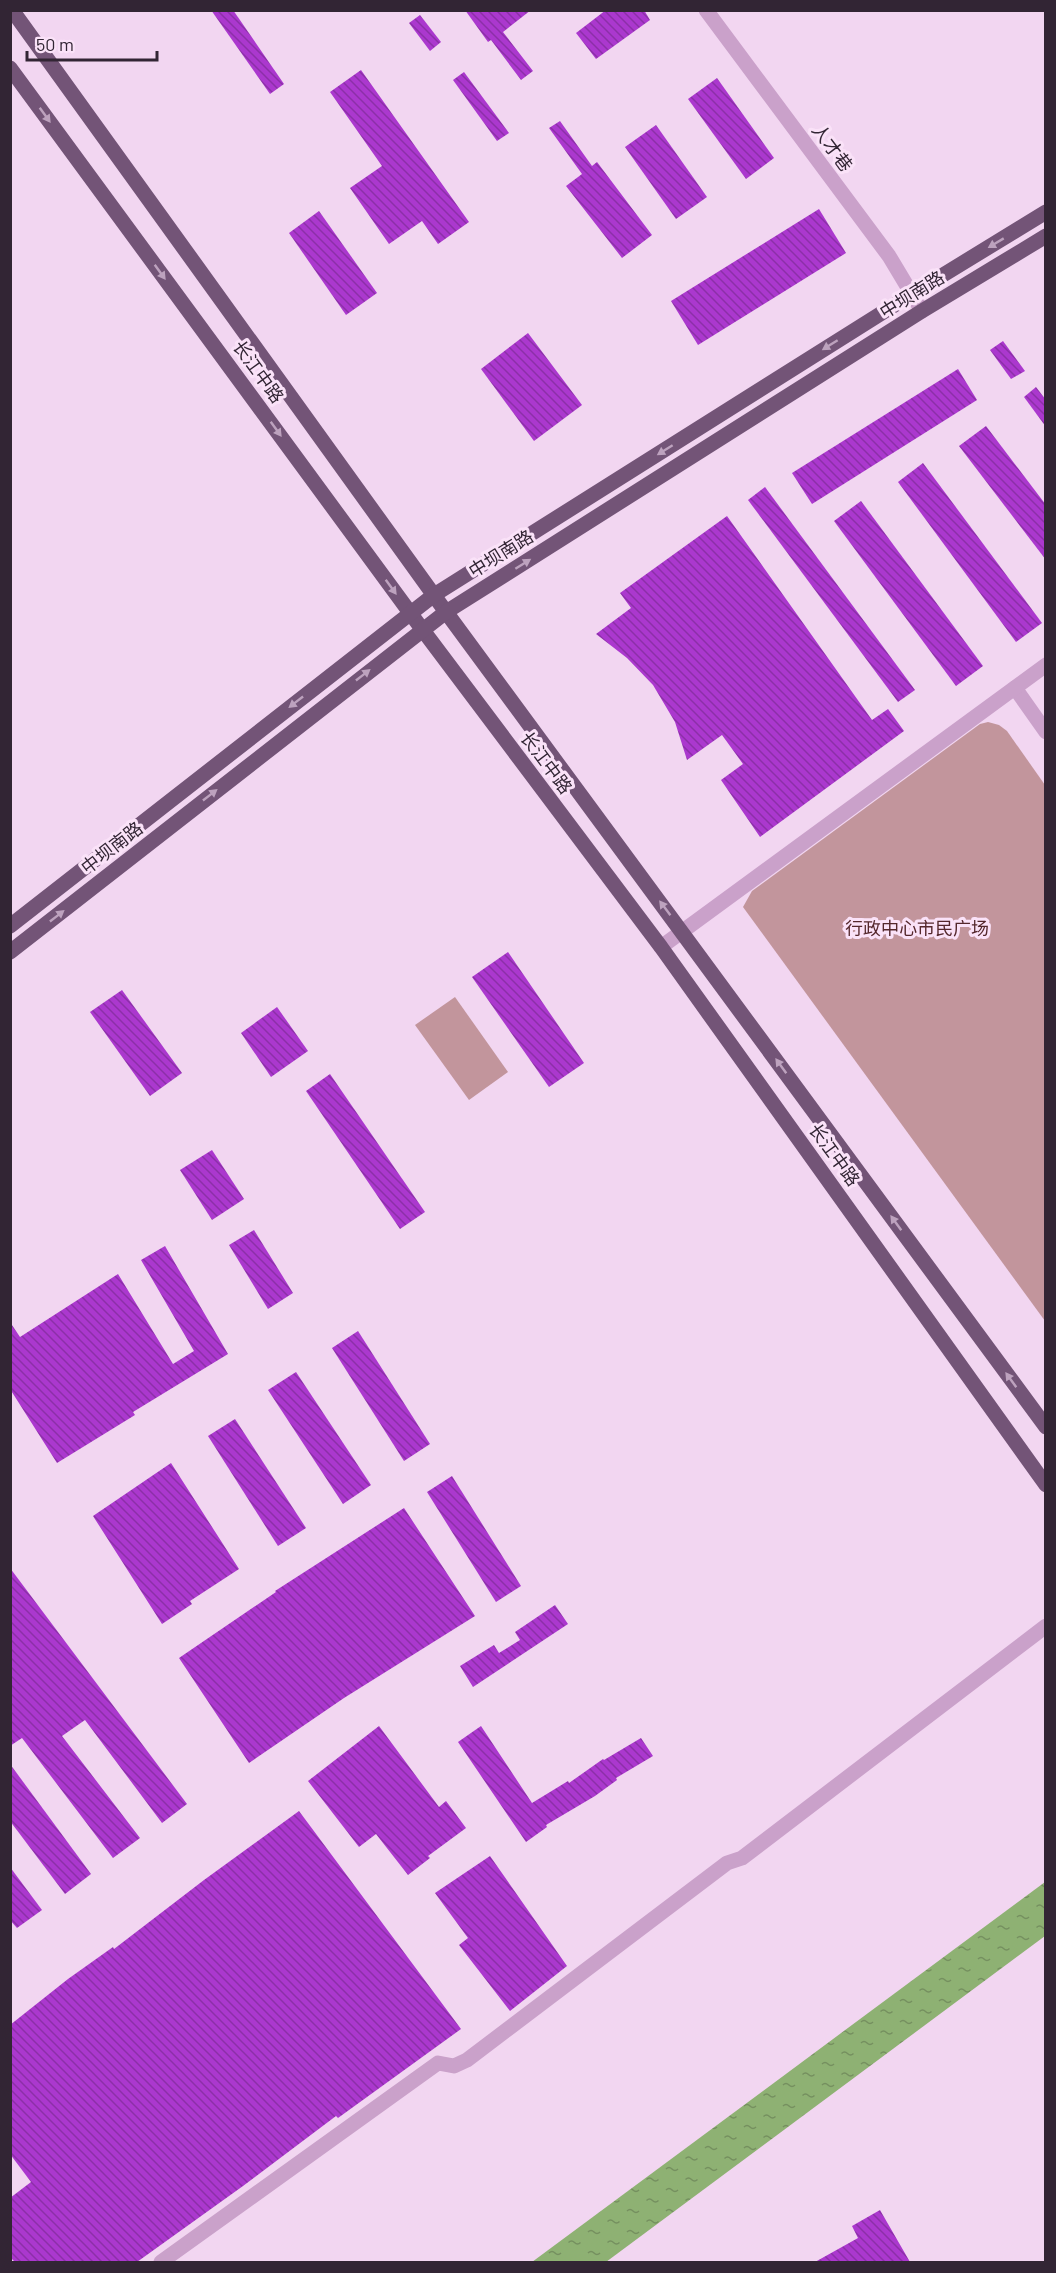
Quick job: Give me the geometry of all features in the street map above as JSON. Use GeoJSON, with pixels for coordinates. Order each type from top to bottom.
{"type":"FeatureCollection","features":[{"type":"Feature","properties":{"kind":"main road","name":"长江中路"},"geometry":{"type":"LineString","coordinates":[[12,10],[446,612],[1046,1427]]}},
{"type":"Feature","properties":{"kind":"main road","name":"长江中路"},"geometry":{"type":"LineString","coordinates":[[10,68],[410,613],[661,947],[1046,1485]]}},
{"type":"Feature","properties":{"kind":"main road","name":"中坝南路"},"geometry":{"type":"LineString","coordinates":[[10,926],[435,595],[1046,212]]}},
{"type":"Feature","properties":{"kind":"main road","name":"中坝南路"},"geometry":{"type":"LineString","coordinates":[[10,952],[446,612],[922,311],[1046,236]]}},
{"type":"Feature","properties":{"kind":"street","name":"人才巷"},"geometry":{"type":"LineString","coordinates":[[706,10],[889,256],[922,311]]}},
{"type":"Feature","properties":{"kind":"street"},"geometry":{"type":"LineString","coordinates":[[661,947],[1046,665]]}},
{"type":"Feature","properties":{"kind":"street"},"geometry":{"type":"LineString","coordinates":[[1014,688],[1046,732]]}},
{"type":"Feature","properties":{"kind":"street"},"geometry":{"type":"LineString","coordinates":[[161,2262],[438,2063],[454,2066],[467,2060],[727,1863],[742,1858],[1046,1626]]}},
{"type":"Feature","properties":{"kind":"green space","name":"行政中心市民广场"},"geometry":{"type":"Polygon","coordinates":[[[988,722],[999,725],[1007,731],[1045,785],[1045,1321],[743,907],[752,891],[980,724],[988,722]]]}},
{"type":"Feature","properties":{"kind":"green space"},"geometry":{"type":"Polygon","coordinates":[[[455,997],[508,1072],[469,1100],[415,1025],[455,997]]]}},
{"type":"Feature","properties":{"kind":"water"},"geometry":{"type":"Polygon","coordinates":[[[1045,1882],[1045,1936],[606,2262],[532,2262],[1045,1882]]]}},
{"type":"Feature","properties":{"kind":"building"},"geometry":{"type":"Polygon","coordinates":[[[211,10],[233,10],[284,84],[270,94],[211,10]]]}},
{"type":"Feature","properties":{"kind":"building"},"geometry":{"type":"Polygon","coordinates":[[[465,10],[531,10],[503,32],[533,71],[521,80],[491,40],[488,42],[465,10]]]}},
{"type":"Feature","properties":{"kind":"building"},"geometry":{"type":"Polygon","coordinates":[[[606,10],[644,10],[650,20],[596,59],[576,33],[606,10]]]}},
{"type":"Feature","properties":{"kind":"building"},"geometry":{"type":"Polygon","coordinates":[[[420,15],[441,42],[430,51],[409,23],[420,15]]]}},
{"type":"Feature","properties":{"kind":"building"},"geometry":{"type":"Polygon","coordinates":[[[361,70],[469,222],[438,244],[422,221],[389,244],[350,188],[382,166],[330,92],[361,70]]]}},
{"type":"Feature","properties":{"kind":"building"},"geometry":{"type":"Polygon","coordinates":[[[464,72],[509,133],[497,141],[453,80],[464,72]]]}},
{"type":"Feature","properties":{"kind":"building"},"geometry":{"type":"Polygon","coordinates":[[[717,78],[774,158],[746,179],[688,99],[717,78]]]}},
{"type":"Feature","properties":{"kind":"building"},"geometry":{"type":"Polygon","coordinates":[[[560,121],[592,166],[597,162],[652,235],[622,258],[566,186],[582,174],[549,128],[560,121]]]}},
{"type":"Feature","properties":{"kind":"building"},"geometry":{"type":"Polygon","coordinates":[[[656,125],[707,197],[676,219],[625,147],[656,125]]]}},
{"type":"Feature","properties":{"kind":"building"},"geometry":{"type":"Polygon","coordinates":[[[819,209],[846,253],[698,345],[671,301],[819,209]]]}},
{"type":"Feature","properties":{"kind":"building"},"geometry":{"type":"Polygon","coordinates":[[[319,211],[377,293],[346,315],[289,233],[319,211]]]}},
{"type":"Feature","properties":{"kind":"building"},"geometry":{"type":"Polygon","coordinates":[[[528,333],[582,405],[534,441],[481,369],[528,333]]]}},
{"type":"Feature","properties":{"kind":"building"},"geometry":{"type":"Polygon","coordinates":[[[1003,341],[1025,371],[1011,379],[990,350],[1003,341]]]}},
{"type":"Feature","properties":{"kind":"building"},"geometry":{"type":"Polygon","coordinates":[[[958,369],[977,400],[812,504],[792,473],[958,369]]]}},
{"type":"Feature","properties":{"kind":"building"},"geometry":{"type":"Polygon","coordinates":[[[1036,387],[1046,400],[1046,427],[1024,397],[1036,387]]]}},
{"type":"Feature","properties":{"kind":"building"},"geometry":{"type":"Polygon","coordinates":[[[986,426],[1046,505],[1046,560],[959,446],[986,426]]]}},
{"type":"Feature","properties":{"kind":"building"},"geometry":{"type":"Polygon","coordinates":[[[923,463],[1042,623],[1016,642],[898,482],[923,463]]]}},
{"type":"Feature","properties":{"kind":"building"},"geometry":{"type":"Polygon","coordinates":[[[765,487],[915,690],[898,702],[748,500],[765,487]]]}},
{"type":"Feature","properties":{"kind":"building"},"geometry":{"type":"Polygon","coordinates":[[[861,501],[983,666],[956,686],[834,521],[861,501]]]}},
{"type":"Feature","properties":{"kind":"building"},"geometry":{"type":"Polygon","coordinates":[[[727,516],[872,720],[888,709],[904,731],[760,837],[721,780],[743,764],[722,735],[687,760],[675,722],[653,685],[627,658],[596,634],[631,608],[620,593],[727,516]]]}},
{"type":"Feature","properties":{"kind":"building"},"geometry":{"type":"Polygon","coordinates":[[[508,952],[584,1063],[549,1087],[472,977],[508,952]]]}},
{"type":"Feature","properties":{"kind":"building"},"geometry":{"type":"Polygon","coordinates":[[[122,990],[182,1073],[150,1096],[90,1012],[122,990]]]}},
{"type":"Feature","properties":{"kind":"building"},"geometry":{"type":"Polygon","coordinates":[[[277,1007],[308,1051],[271,1077],[241,1033],[277,1007]]]}},
{"type":"Feature","properties":{"kind":"building"},"geometry":{"type":"Polygon","coordinates":[[[330,1074],[425,1212],[400,1229],[306,1091],[330,1074]]]}},
{"type":"Feature","properties":{"kind":"building"},"geometry":{"type":"Polygon","coordinates":[[[212,1150],[244,1199],[212,1220],[180,1170],[212,1150]]]}},
{"type":"Feature","properties":{"kind":"building"},"geometry":{"type":"Polygon","coordinates":[[[254,1230],[293,1293],[268,1309],[229,1245],[254,1230]]]}},
{"type":"Feature","properties":{"kind":"building"},"geometry":{"type":"Polygon","coordinates":[[[165,1246],[228,1354],[133,1412],[135,1415],[57,1463],[10,1389],[10,1322],[20,1337],[118,1274],[173,1364],[194,1351],[141,1260],[165,1246]]]}},
{"type":"Feature","properties":{"kind":"building"},"geometry":{"type":"Polygon","coordinates":[[[358,1331],[430,1444],[404,1461],[332,1348],[358,1331]]]}},
{"type":"Feature","properties":{"kind":"building"},"geometry":{"type":"Polygon","coordinates":[[[296,1372],[371,1485],[343,1504],[268,1390],[296,1372]]]}},
{"type":"Feature","properties":{"kind":"building"},"geometry":{"type":"Polygon","coordinates":[[[235,1419],[306,1528],[278,1546],[208,1436],[235,1419]]]}},
{"type":"Feature","properties":{"kind":"building"},"geometry":{"type":"Polygon","coordinates":[[[171,1463],[239,1569],[190,1601],[192,1604],[162,1624],[93,1516],[171,1463]]]}},
{"type":"Feature","properties":{"kind":"building"},"geometry":{"type":"Polygon","coordinates":[[[452,1476],[521,1586],[496,1602],[427,1492],[452,1476]]]}},
{"type":"Feature","properties":{"kind":"building"},"geometry":{"type":"Polygon","coordinates":[[[404,1508],[475,1616],[344,1698],[249,1763],[179,1658],[275,1591],[404,1508]]]}},
{"type":"Feature","properties":{"kind":"building"},"geometry":{"type":"Polygon","coordinates":[[[10,1568],[187,1804],[162,1823],[85,1720],[62,1736],[140,1838],[113,1858],[22,1738],[10,1746],[10,1568]]]}},
{"type":"Feature","properties":{"kind":"building"},"geometry":{"type":"Polygon","coordinates":[[[555,1605],[568,1624],[473,1687],[460,1666],[494,1645],[499,1653],[520,1640],[515,1632],[555,1605]]]}},
{"type":"Feature","properties":{"kind":"building"},"geometry":{"type":"Polygon","coordinates":[[[379,1726],[439,1807],[446,1801],[466,1828],[428,1856],[430,1858],[408,1875],[376,1834],[359,1847],[308,1781],[379,1726]]]}},
{"type":"Feature","properties":{"kind":"building"},"geometry":{"type":"Polygon","coordinates":[[[481,1726],[532,1803],[641,1738],[653,1756],[616,1778],[617,1780],[595,1796],[546,1825],[547,1827],[526,1842],[458,1742],[481,1726]]]}},
{"type":"Feature","properties":{"kind":"building"},"geometry":{"type":"Polygon","coordinates":[[[10,1764],[91,1874],[65,1894],[10,1821],[10,1764]]]}},
{"type":"Feature","properties":{"kind":"building"},"geometry":{"type":"Polygon","coordinates":[[[299,1811],[461,2029],[338,2118],[336,2116],[137,2262],[15,2262],[10,2257],[10,2198],[31,2182],[10,2154],[10,2025],[68,1979],[113,1947],[114,1949],[299,1811]]]}},
{"type":"Feature","properties":{"kind":"building"},"geometry":{"type":"Polygon","coordinates":[[[490,1856],[567,1966],[510,2011],[459,1945],[468,1938],[435,1893],[490,1856]]]}},
{"type":"Feature","properties":{"kind":"building"},"geometry":{"type":"Polygon","coordinates":[[[10,1867],[42,1910],[17,1928],[10,1920],[10,1867]]]}},
{"type":"Feature","properties":{"kind":"building"},"geometry":{"type":"Polygon","coordinates":[[[880,2210],[910,2262],[815,2262],[858,2238],[852,2226],[880,2210]]]}}]}
